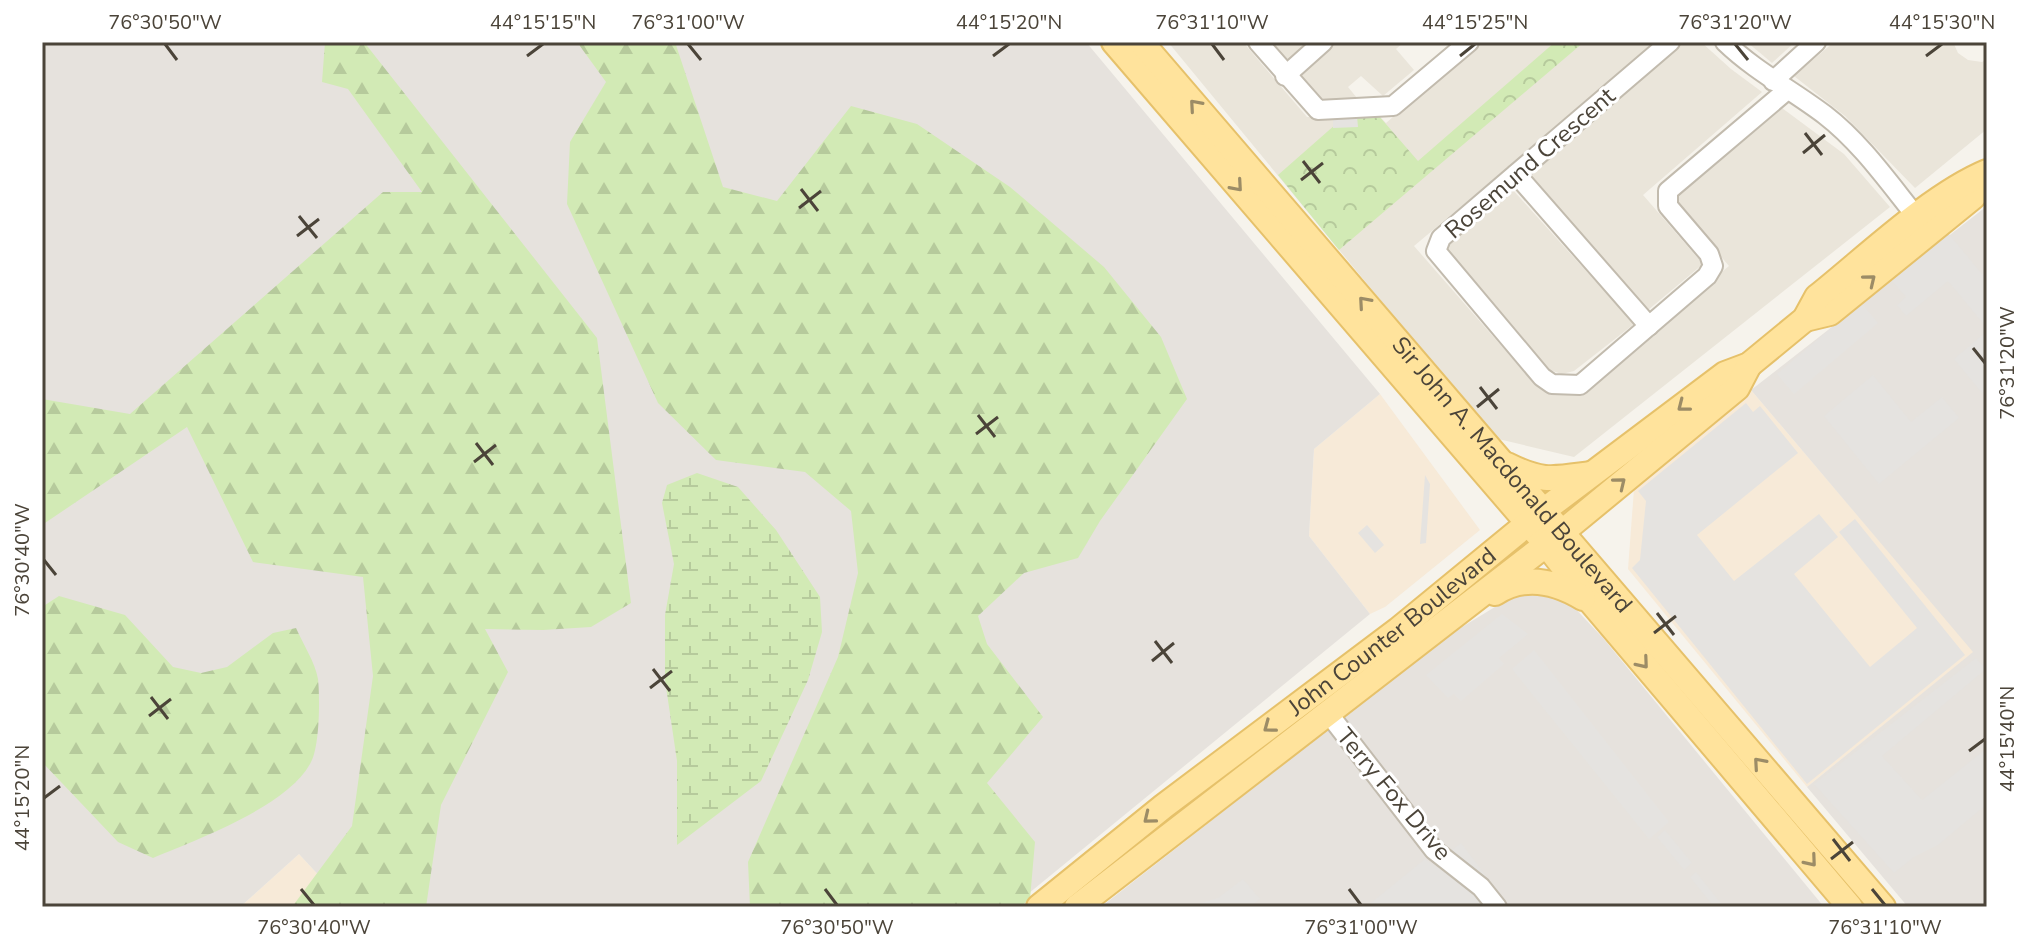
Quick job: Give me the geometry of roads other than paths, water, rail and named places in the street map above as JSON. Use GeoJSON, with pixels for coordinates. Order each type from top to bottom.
{"type":"FeatureCollection","features":[{"type":"Feature","properties":{"kind":"main road","name":"Sir John A. Macdonald Boulevard"},"geometry":{"type":"LineString","coordinates":[[1114,42],[1883,907]]}},
{"type":"Feature","properties":{"kind":"main road","name":"Sir John A. Macdonald Boulevard"},"geometry":{"type":"LineString","coordinates":[[1141,42],[1502,462],[1536,518]]}},
{"type":"Feature","properties":{"kind":"main road","name":"John Counter Boulevard"},"geometry":{"type":"LineString","coordinates":[[1039,907],[1164,806],[1398,630],[1536,518],[1725,374],[1749,365],[1805,319],[1817,297],[1923,224],[1963,182],[1987,175]]}},
{"type":"Feature","properties":{"kind":"main road","name":"John Counter Boulevard"},"geometry":{"type":"LineString","coordinates":[[1077,907],[1446,619],[1554,539],[1737,388],[1749,365]]}},
{"type":"Feature","properties":{"kind":"main road"},"geometry":{"type":"LineString","coordinates":[[1502,462],[1531,477],[1548,480],[1596,474]]}},
{"type":"Feature","properties":{"kind":"main road","name":"Sir John A. Macdonald Boulevard"},"geometry":{"type":"LineString","coordinates":[[1554,539],[1592,603],[1850,907]]}},
{"type":"Feature","properties":{"kind":"main road"},"geometry":{"type":"LineString","coordinates":[[1446,619],[1505,586],[1538,580],[1563,586],[1592,603]]}},
{"type":"Feature","properties":{"kind":"street"},"geometry":{"type":"LineString","coordinates":[[1258,42],[1318,110],[1393,106],[1469,42]]}},
{"type":"Feature","properties":{"kind":"street"},"geometry":{"type":"LineString","coordinates":[[1285,76],[1323,42]]}},
{"type":"Feature","properties":{"kind":"street","name":"Rosemund Crescent"},"geometry":{"type":"LineString","coordinates":[[1670,42],[1441,238],[1436,251],[1542,377],[1552,384],[1580,385],[1707,276],[1713,266],[1709,254],[1668,206],[1668,191],[1780,86]]}},
{"type":"Feature","properties":{"kind":"street"},"geometry":{"type":"LineString","coordinates":[[1725,42],[1780,86],[1825,115],[1854,141],[1923,224]]}},
{"type":"Feature","properties":{"kind":"street"},"geometry":{"type":"LineString","coordinates":[[1780,86],[1816,42]]}},
{"type":"Feature","properties":{"kind":"street"},"geometry":{"type":"LineString","coordinates":[[1516,174],[1649,326]]}},
{"type":"Feature","properties":{"kind":"street","name":"Terry Fox Drive"},"geometry":{"type":"LineString","coordinates":[[1328,713],[1434,850],[1481,887],[1497,907]]}}]}
